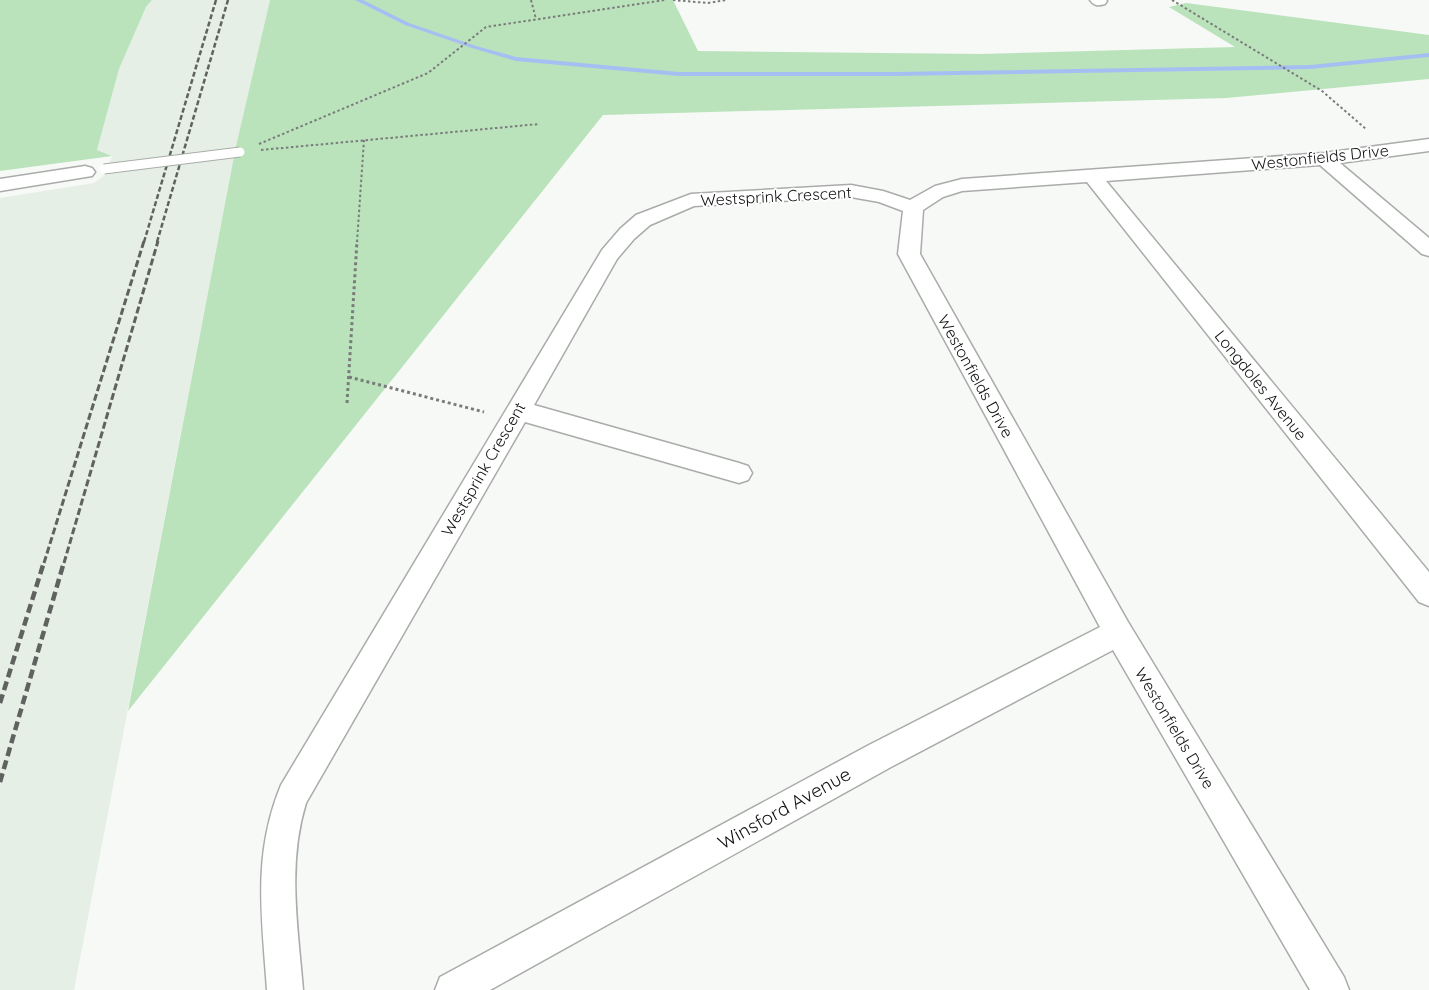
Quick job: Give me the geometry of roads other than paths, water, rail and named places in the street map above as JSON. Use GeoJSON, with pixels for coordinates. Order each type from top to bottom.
{"type":"FeatureCollection","features":[{"type":"Feature","properties":{"kind":"street","name":"Westonfields Drive"},"geometry":{"type":"LineString","coordinates":[[1331,990],[1118,632],[909,254],[913,208],[924,198],[942,188],[1324,159],[1429,145]]}},
{"type":"Feature","properties":{"kind":"street"},"geometry":{"type":"LineString","coordinates":[[1324,159],[1429,249]]}},
{"type":"Feature","properties":{"kind":"street"},"geometry":{"type":"LineString","coordinates":[[0,185],[95,170]]}},
{"type":"Feature","properties":{"kind":"street","name":"Longdoles Avenue"},"geometry":{"type":"LineString","coordinates":[[1093,177],[1429,593]]}},
{"type":"Feature","properties":{"kind":"street","name":"Westsprink Crescent"},"geometry":{"type":"LineString","coordinates":[[285,990],[278,854],[287,812],[298,784],[322,746],[506,414],[608,255],[643,220],[658,212],[692,200],[851,191],[883,196],[913,208]]}},
{"type":"Feature","properties":{"kind":"street"},"geometry":{"type":"LineString","coordinates":[[506,414],[739,473]]}},
{"type":"Feature","properties":{"kind":"street","name":"Winsford Avenue"},"geometry":{"type":"LineString","coordinates":[[453,990],[880,756],[1118,632]]}},
{"type":"Feature","properties":{"kind":"lane"},"geometry":{"type":"LineString","coordinates":[[95,170],[240,152]]}},
{"type":"Feature","properties":{"kind":"waterway"},"geometry":{"type":"LineString","coordinates":[[358,0],[407,24],[516,59],[679,74],[894,74],[1310,67],[1429,55]]}},
{"type":"Feature","properties":{"kind":"railway"},"geometry":{"type":"LineString","coordinates":[[144,242],[216,0]]}},
{"type":"Feature","properties":{"kind":"railway"},"geometry":{"type":"LineString","coordinates":[[157,242],[228,0]]}},
{"type":"Feature","properties":{"kind":"railway"},"geometry":{"type":"LineString","coordinates":[[44,563],[144,241]]}},
{"type":"Feature","properties":{"kind":"railway"},"geometry":{"type":"LineString","coordinates":[[64,563],[158,241]]}},
{"type":"Feature","properties":{"kind":"railway"},"geometry":{"type":"LineString","coordinates":[[0,703],[44,562]]}},
{"type":"Feature","properties":{"kind":"railway"},"geometry":{"type":"LineString","coordinates":[[0,782],[64,562]]}}]}
